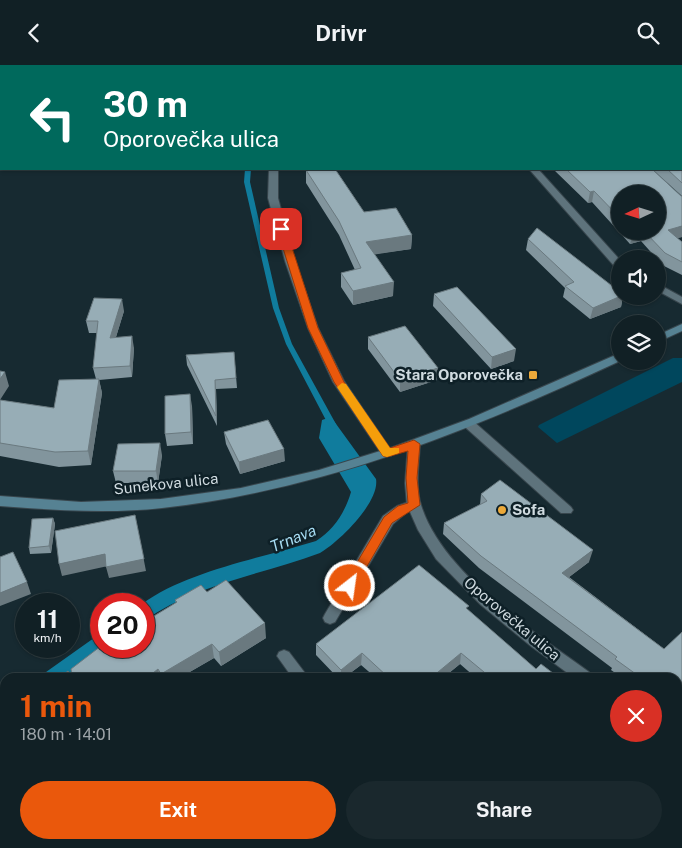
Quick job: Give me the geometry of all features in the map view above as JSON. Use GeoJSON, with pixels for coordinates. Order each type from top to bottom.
{"type":"FeatureCollection","features":[{"type":"Feature","properties":{"kind":"main road"},"geometry":{"type":"LineString","coordinates":[[666,335],[682,327]]}},
{"type":"Feature","properties":{"kind":"main road","name":"Sunekova ulica"},"geometry":{"type":"LineString","coordinates":[[0,501],[67,508],[156,505],[221,495],[367,460],[414,444],[469,424],[611,361]]}},
{"type":"Feature","properties":{"kind":"street"},"geometry":{"type":"LineString","coordinates":[[273,170],[272,198],[290,261],[324,354],[339,382],[387,453]]}},
{"type":"Feature","properties":{"kind":"street"},"geometry":{"type":"LineString","coordinates":[[534,170],[611,256]]}},
{"type":"Feature","properties":{"kind":"street"},"geometry":{"type":"LineString","coordinates":[[666,292],[682,301]]}},
{"type":"Feature","properties":{"kind":"street"},"geometry":{"type":"LineString","coordinates":[[469,424],[566,510]]}},
{"type":"Feature","properties":{"kind":"street","name":"Oporovečka ulica"},"geometry":{"type":"LineString","coordinates":[[414,444],[412,478],[414,505],[426,533],[460,575],[489,603],[579,673]]}},
{"type":"Feature","properties":{"kind":"street"},"geometry":{"type":"LineString","coordinates":[[330,618],[388,520],[402,509],[414,505]]}},
{"type":"Feature","properties":{"kind":"street"},"geometry":{"type":"LineString","coordinates":[[284,656],[298,673]]}},
{"type":"Feature","properties":{"kind":"shaded area"},"geometry":{"type":"Polygon","coordinates":[[[673,358],[682,358],[682,382],[557,443],[538,427],[649,370],[666,370],[666,362],[673,358]]]}},
{"type":"Feature","properties":{"kind":"shaded area"},"geometry":{"type":"Polygon","coordinates":[[[331,417],[376,479],[376,488],[372,499],[357,521],[320,553],[207,589],[155,614],[155,596],[181,583],[203,574],[316,541],[328,532],[346,507],[351,492],[319,438],[322,420],[331,417]]]}},
{"type":"Feature","properties":{"kind":"shaded area"},"geometry":{"type":"Polygon","coordinates":[[[90,641],[90,658],[92,658],[71,673],[45,673],[66,658],[80,658],[80,648],[90,641]]]}},
{"type":"Feature","properties":{"kind":"building"},"geometry":{"type":"Polygon","coordinates":[[[306,170],[336,170],[364,212],[396,208],[412,235],[366,242],[394,282],[353,291],[341,273],[361,268],[339,221],[306,170]]]}},
{"type":"Feature","properties":{"kind":"building"},"geometry":{"type":"Polygon","coordinates":[[[567,170],[653,170],[682,196],[682,226],[668,230],[682,242],[682,262],[666,254],[666,250],[662,250],[653,240],[666,240],[666,185],[611,185],[611,209],[594,191],[590,192],[567,170]]]}},
{"type":"Feature","properties":{"kind":"building"},"geometry":{"type":"Polygon","coordinates":[[[668,170],[682,170],[682,183],[668,170]]]}},
{"type":"Feature","properties":{"kind":"building"},"geometry":{"type":"Polygon","coordinates":[[[537,228],[611,285],[611,300],[593,308],[565,286],[574,282],[528,239],[537,228]]]}},
{"type":"Feature","properties":{"kind":"building"},"geometry":{"type":"Polygon","coordinates":[[[457,287],[516,349],[492,357],[434,294],[457,287]]]}},
{"type":"Feature","properties":{"kind":"building"},"geometry":{"type":"Polygon","coordinates":[[[94,298],[122,299],[110,338],[132,336],[130,366],[93,368],[98,321],[86,321],[94,298]]]}},
{"type":"Feature","properties":{"kind":"building"},"geometry":{"type":"Polygon","coordinates":[[[405,326],[438,368],[400,380],[368,337],[405,326]]]}},
{"type":"Feature","properties":{"kind":"building"},"geometry":{"type":"Polygon","coordinates":[[[234,352],[236,378],[215,380],[216,416],[186,355],[234,352]]]}},
{"type":"Feature","properties":{"kind":"building"},"geometry":{"type":"Polygon","coordinates":[[[0,371],[5,372],[0,379],[0,371]]]}},
{"type":"Feature","properties":{"kind":"building"},"geometry":{"type":"Polygon","coordinates":[[[99,379],[88,451],[55,452],[0,443],[0,400],[54,408],[59,380],[99,379]]]}},
{"type":"Feature","properties":{"kind":"building"},"geometry":{"type":"Polygon","coordinates":[[[190,394],[191,432],[165,434],[165,396],[190,394]]]}},
{"type":"Feature","properties":{"kind":"building"},"geometry":{"type":"Polygon","coordinates":[[[268,420],[284,449],[239,462],[224,432],[268,420]]]}},
{"type":"Feature","properties":{"kind":"building"},"geometry":{"type":"Polygon","coordinates":[[[160,443],[156,471],[113,471],[118,444],[160,443]]]}},
{"type":"Feature","properties":{"kind":"building"},"geometry":{"type":"Polygon","coordinates":[[[500,480],[593,550],[562,573],[664,649],[682,632],[682,673],[634,673],[615,659],[617,657],[481,556],[444,523],[487,501],[481,494],[500,480]]]}},
{"type":"Feature","properties":{"kind":"building"},"geometry":{"type":"Polygon","coordinates":[[[135,515],[144,559],[106,567],[105,554],[59,564],[55,531],[135,515]]]}},
{"type":"Feature","properties":{"kind":"building"},"geometry":{"type":"Polygon","coordinates":[[[53,518],[49,546],[29,548],[32,519],[53,518]]]}},
{"type":"Feature","properties":{"kind":"building"},"geometry":{"type":"Polygon","coordinates":[[[13,552],[27,582],[0,593],[0,557],[13,552]]]}},
{"type":"Feature","properties":{"kind":"building"},"geometry":{"type":"Polygon","coordinates":[[[419,565],[469,606],[466,608],[536,669],[541,664],[553,673],[485,673],[461,653],[437,673],[384,673],[362,653],[341,670],[316,644],[419,565]]]}},
{"type":"Feature","properties":{"kind":"building"},"geometry":{"type":"Polygon","coordinates":[[[226,580],[265,623],[219,652],[212,644],[163,673],[158,669],[153,673],[72,673],[71,669],[90,654],[90,658],[155,658],[155,615],[177,602],[175,600],[201,585],[207,592],[226,580]]]}},
{"type":"Feature","properties":{"kind":"waterway","name":"Trnava"},"geometry":{"type":"LineString","coordinates":[[248,170],[247,182],[276,308],[289,344],[333,426]]}},
{"type":"Feature","properties":{"kind":"slow traffic"},"geometry":{"type":"LineString","coordinates":[[342,387],[387,453],[395,451]]}},
{"type":"Feature","properties":{"kind":"place","name":"Stara Oporovečka"},"geometry":{"type":"Point","coordinates":[533,375]}},
{"type":"Feature","properties":{"kind":"place","name":"Sofa"},"geometry":{"type":"Point","coordinates":[502,510]}},
{"type":"Feature","properties":{"kind":"route"},"geometry":{"type":"LineString","coordinates":[[281,229],[313,328],[339,382],[387,453],[414,444],[412,492],[414,505],[402,509],[388,520],[350,586]]}}]}
